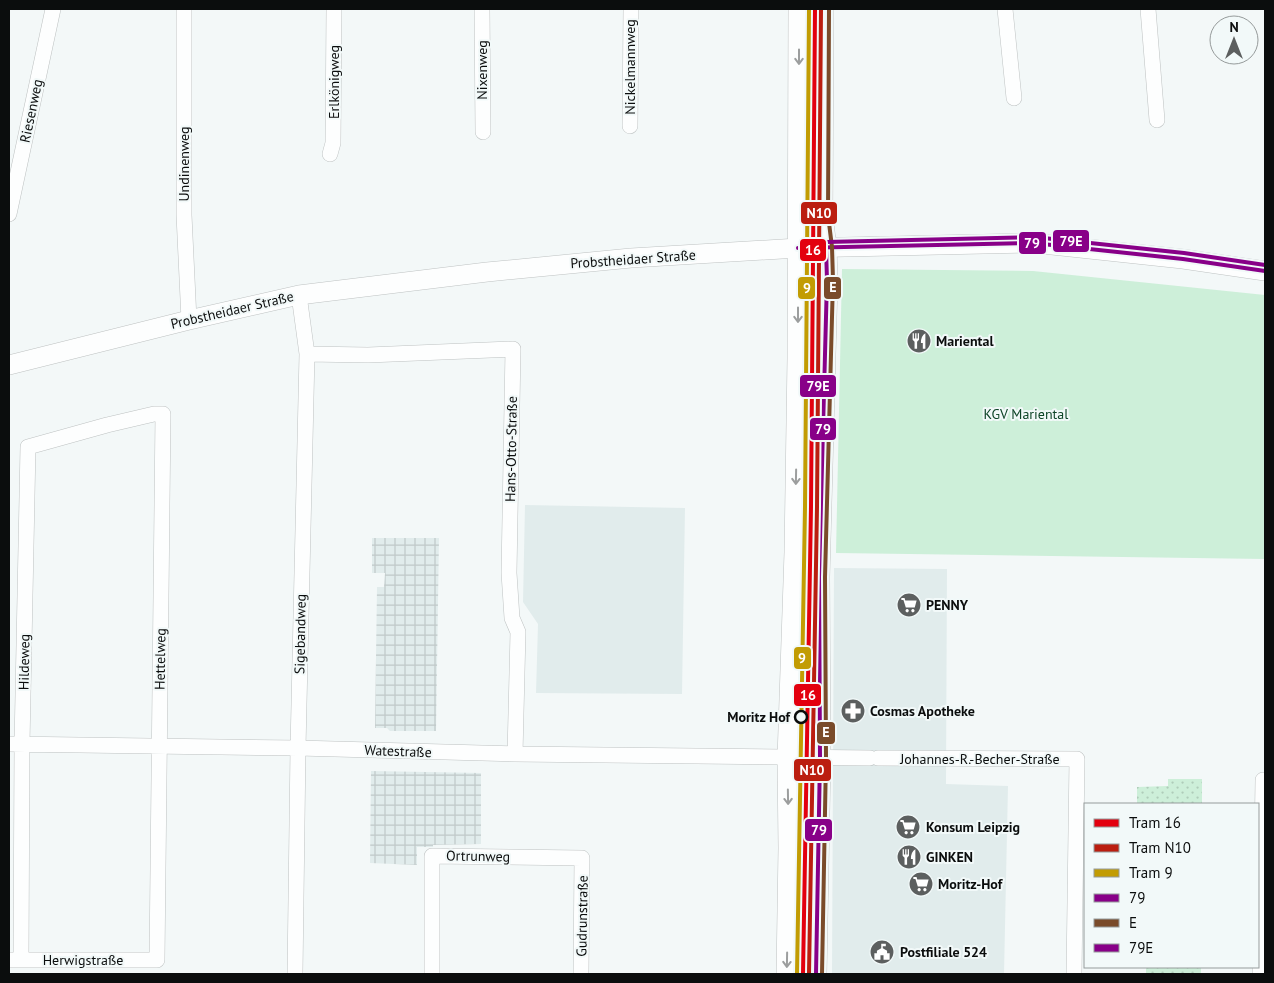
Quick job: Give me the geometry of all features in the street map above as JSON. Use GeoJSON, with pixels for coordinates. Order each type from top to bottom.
{"type":"FeatureCollection","features":[{"type":"Feature","properties":{"kind":"main road"},"geometry":{"type":"LineString","coordinates":[[787,974],[788,758],[795,552],[799,9]]}},
{"type":"Feature","properties":{"kind":"main road"},"geometry":{"type":"LineString","coordinates":[[816,974],[820,758],[819,577],[827,280],[822,215],[823,9]]}},
{"type":"Feature","properties":{"kind":"street","name":"Riesenweg"},"geometry":{"type":"LineString","coordinates":[[9,214],[53,9]]}},
{"type":"Feature","properties":{"kind":"street","name":"Undinenweg"},"geometry":{"type":"LineString","coordinates":[[184,9],[184,215],[189,320]]}},
{"type":"Feature","properties":{"kind":"street","name":"Erlkönigweg"},"geometry":{"type":"LineString","coordinates":[[330,154],[333,142],[334,9]]}},
{"type":"Feature","properties":{"kind":"street","name":"Nixenweg"},"geometry":{"type":"LineString","coordinates":[[482,9],[482,132]]}},
{"type":"Feature","properties":{"kind":"street","name":"Nickelmannweg"},"geometry":{"type":"LineString","coordinates":[[630,9],[630,126]]}},
{"type":"Feature","properties":{"kind":"street"},"geometry":{"type":"LineString","coordinates":[[1005,9],[1014,98]]}},
{"type":"Feature","properties":{"kind":"street"},"geometry":{"type":"LineString","coordinates":[[1148,9],[1157,120]]}},
{"type":"Feature","properties":{"kind":"street","name":"Probstheidaer Straße"},"geometry":{"type":"LineString","coordinates":[[9,366],[189,320],[299,295],[487,272],[631,258],[798,248],[1033,243],[1174,258],[1265,271]]}},
{"type":"Feature","properties":{"kind":"street","name":"Sigebandweg"},"geometry":{"type":"LineString","coordinates":[[295,974],[307,354],[299,295]]}},
{"type":"Feature","properties":{"kind":"street","name":"Hans-Otto-Straße"},"geometry":{"type":"LineString","coordinates":[[307,354],[368,355],[513,348],[509,573],[512,618],[518,632],[515,754]]}},
{"type":"Feature","properties":{"kind":"street","name":"Hettelweg"},"geometry":{"type":"LineString","coordinates":[[107,424],[154,414],[163,414],[157,960]]}},
{"type":"Feature","properties":{"kind":"street","name":"Hildeweg"},"geometry":{"type":"LineString","coordinates":[[15,960],[16,744],[28,447],[107,424]]}},
{"type":"Feature","properties":{"kind":"street","name":"Watestraße"},"geometry":{"type":"LineString","coordinates":[[16,744],[788,758]]}},
{"type":"Feature","properties":{"kind":"street","name":"Johannes-R.-Becher-Straße"},"geometry":{"type":"LineString","coordinates":[[788,758],[1077,759],[1074,974]]}},
{"type":"Feature","properties":{"kind":"street"},"geometry":{"type":"LineString","coordinates":[[1260,974],[1263,780]]}},
{"type":"Feature","properties":{"kind":"street","name":"Ortrunweg"},"geometry":{"type":"LineString","coordinates":[[432,974],[432,856],[582,858]]}},
{"type":"Feature","properties":{"kind":"street","name":"Gudrunstraße"},"geometry":{"type":"LineString","coordinates":[[581,974],[582,858]]}},
{"type":"Feature","properties":{"kind":"street","name":"Herwigstraße"},"geometry":{"type":"LineString","coordinates":[[15,960],[157,960]]}},
{"type":"Feature","properties":{"kind":"shaded area"},"geometry":{"type":"Polygon","coordinates":[[[525,505],[685,508],[682,694],[536,693],[538,624],[523,602],[525,505]]]}},
{"type":"Feature","properties":{"kind":"shaded area"},"geometry":{"type":"Polygon","coordinates":[[[372,538],[439,538],[436,731],[390,731],[387,728],[375,728],[377,587],[384,587],[385,573],[372,573],[372,538]]]}},
{"type":"Feature","properties":{"kind":"shaded area","name":"Moritz-Hof"},"geometry":{"type":"Polygon","coordinates":[[[834,568],[947,569],[946,784],[1008,786],[1004,974],[832,974],[834,568]]]}},
{"type":"Feature","properties":{"kind":"shaded area"},"geometry":{"type":"Polygon","coordinates":[[[371,771],[481,773],[481,844],[417,847],[417,865],[370,863],[371,771]]]}},
{"type":"Feature","properties":{"kind":"green space","name":"KGV Mariental"},"geometry":{"type":"Polygon","coordinates":[[[842,269],[1033,271],[1265,295],[1265,559],[836,553],[842,269]]]}},
{"type":"Feature","properties":{"kind":"green space"},"geometry":{"type":"Polygon","coordinates":[[[1168,779],[1202,779],[1202,803],[1137,803],[1137,787],[1168,786],[1168,779]]]}},
{"type":"Feature","properties":{"kind":"green space"},"geometry":{"type":"Polygon","coordinates":[[[1146,968],[1201,968],[1201,974],[1146,974],[1146,968]]]}},
{"type":"Feature","properties":{"kind":"tram line","name":"9"},"geometry":{"type":"LineString","coordinates":[[797,974],[805,507],[809,9]]}},
{"type":"Feature","properties":{"kind":"tram line","name":"16"},"geometry":{"type":"LineString","coordinates":[[803,974],[811,507],[815,9]]}},
{"type":"Feature","properties":{"kind":"tram line","name":"N10"},"geometry":{"type":"LineString","coordinates":[[809,974],[817,507],[821,9]]}},
{"type":"Feature","properties":{"kind":"transit line","name":"E"},"geometry":{"type":"LineString","coordinates":[[822,974],[826,758],[825,577],[833,280],[832,247],[828,215],[829,9]]}},
{"type":"Feature","properties":{"kind":"transit line","name":"79E"},"geometry":{"type":"LineString","coordinates":[[810,974],[814,758],[813,577],[821,245],[826,242],[1034,237],[1184,253],[1265,265]]}},
{"type":"Feature","properties":{"kind":"transit line","name":"79"},"geometry":{"type":"LineString","coordinates":[[798,248],[1033,243],[1183,259],[1265,271]]}},
{"type":"Feature","properties":{"kind":"transit line","name":"79"},"geometry":{"type":"LineString","coordinates":[[816,974],[820,758],[819,577],[827,280],[826,248]]}},
{"type":"Feature","properties":{"kind":"place","name":"Mariental"},"geometry":{"type":"Point","coordinates":[919,341]}},
{"type":"Feature","properties":{"kind":"place","name":"PENNY"},"geometry":{"type":"Point","coordinates":[909,605]}},
{"type":"Feature","properties":{"kind":"place","name":"Cosmas Apotheke"},"geometry":{"type":"Point","coordinates":[853,711]}},
{"type":"Feature","properties":{"kind":"place","name":"Moritz Hof"},"geometry":{"type":"Point","coordinates":[801,717]}},
{"type":"Feature","properties":{"kind":"place","name":"Konsum Leipzig"},"geometry":{"type":"Point","coordinates":[908,827]}},
{"type":"Feature","properties":{"kind":"place","name":"GINKEN"},"geometry":{"type":"Point","coordinates":[909,857]}},
{"type":"Feature","properties":{"kind":"place","name":"Moritz-Hof"},"geometry":{"type":"Point","coordinates":[921,884]}},
{"type":"Feature","properties":{"kind":"place","name":"Postfiliale 524"},"geometry":{"type":"Point","coordinates":[882,952]}}]}
